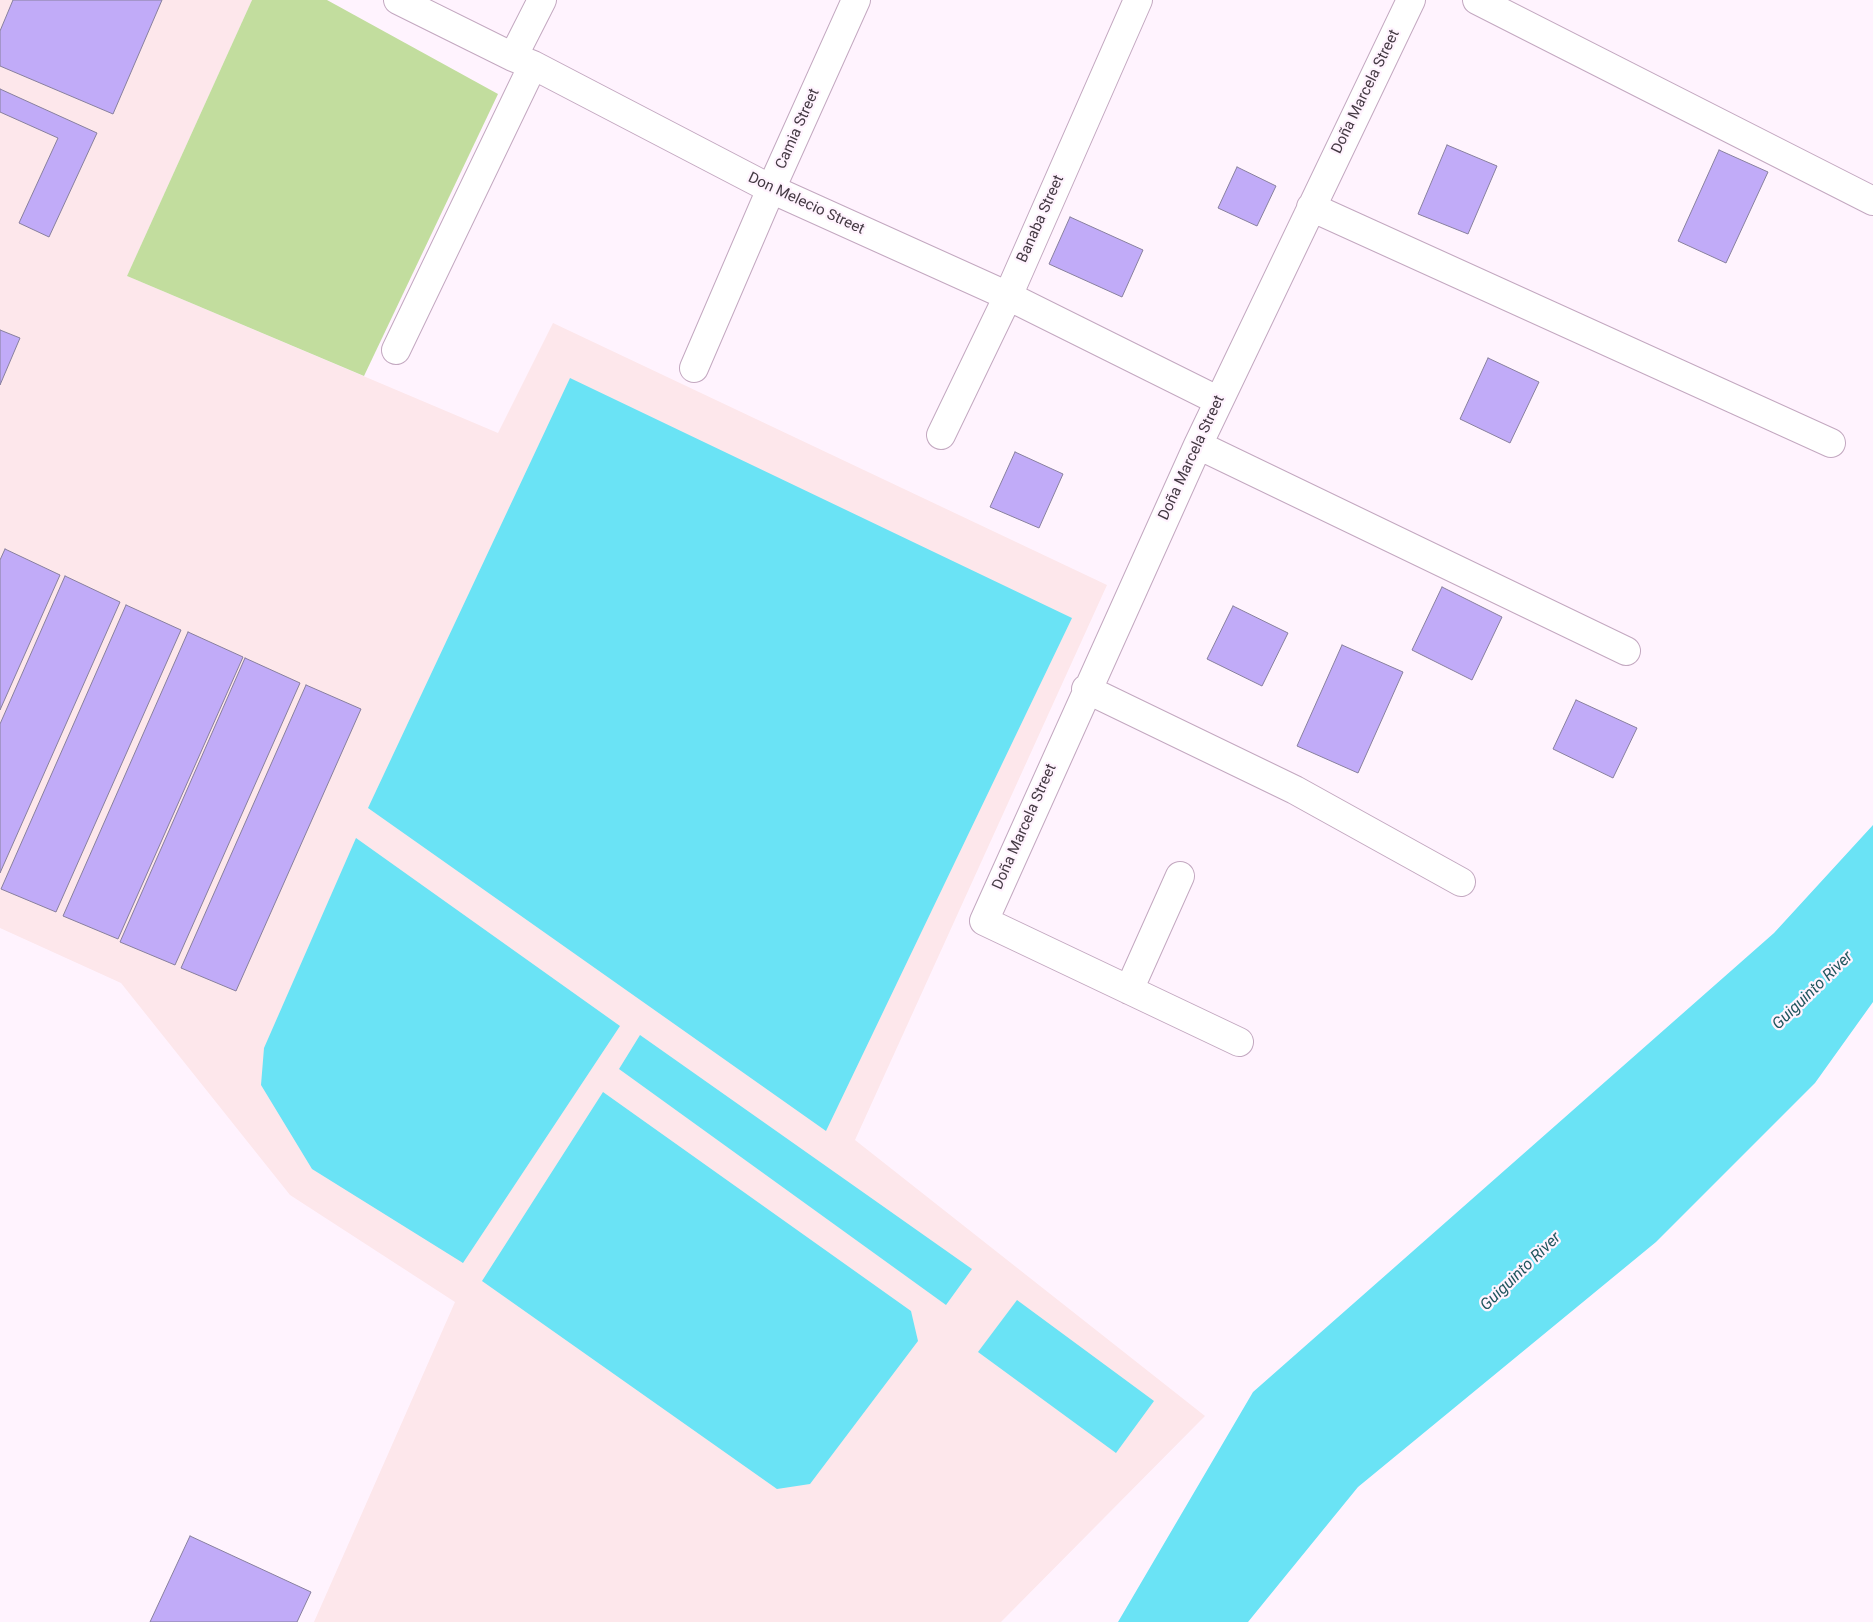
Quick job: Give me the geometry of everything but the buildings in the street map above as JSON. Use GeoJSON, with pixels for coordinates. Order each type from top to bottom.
{"type":"FeatureCollection","features":[{"type":"Feature","properties":{"kind":"street","name":"Don Melecio Street"},"geometry":{"type":"LineString","coordinates":[[398,0],[523,61],[771,189],[1008,296],[1219,401]]}},
{"type":"Feature","properties":{"kind":"street"},"geometry":{"type":"LineString","coordinates":[[396,350],[523,61],[542,0]]}},
{"type":"Feature","properties":{"kind":"street","name":"Camia Street"},"geometry":{"type":"LineString","coordinates":[[694,368],[771,189],[856,0]]}},
{"type":"Feature","properties":{"kind":"street","name":"Banaba Street"},"geometry":{"type":"LineString","coordinates":[[941,435],[1008,296],[1138,0]]}},
{"type":"Feature","properties":{"kind":"street","name":"Doña Marcela Street"},"geometry":{"type":"LineString","coordinates":[[1130,990],[984,921],[1086,689],[1198,445],[1411,0]]}},
{"type":"Feature","properties":{"kind":"street"},"geometry":{"type":"LineString","coordinates":[[1477,0],[1873,201]]}},
{"type":"Feature","properties":{"kind":"street"},"geometry":{"type":"LineString","coordinates":[[1311,207],[1830,443]]}},
{"type":"Feature","properties":{"kind":"street"},"geometry":{"type":"LineString","coordinates":[[1198,445],[1626,651]]}},
{"type":"Feature","properties":{"kind":"street"},"geometry":{"type":"LineString","coordinates":[[1086,689],[1295,790],[1461,882]]}},
{"type":"Feature","properties":{"kind":"street"},"geometry":{"type":"LineString","coordinates":[[1180,876],[1130,990],[1239,1042]]}},
{"type":"Feature","properties":{"kind":"shaded area"},"geometry":{"type":"Polygon","coordinates":[[[0,0],[252,0],[127,276],[498,433],[553,323],[1107,585],[855,1140],[1205,1416],[1001,1622],[314,1622],[455,1302],[290,1195],[121,983],[0,928],[0,0]]]}},
{"type":"Feature","properties":{"kind":"green space"},"geometry":{"type":"Polygon","coordinates":[[[252,0],[327,0],[498,94],[364,376],[127,276],[252,0]]]}},
{"type":"Feature","properties":{"kind":"water"},"geometry":{"type":"Polygon","coordinates":[[[570,378],[1072,618],[826,1131],[368,808],[570,378]]]}},
{"type":"Feature","properties":{"kind":"water","name":"Guiguinto River"},"geometry":{"type":"Polygon","coordinates":[[[1873,825],[1873,1002],[1815,1083],[1656,1242],[1358,1487],[1248,1622],[1118,1622],[1253,1392],[1774,933],[1873,825]]]}},
{"type":"Feature","properties":{"kind":"water"},"geometry":{"type":"Polygon","coordinates":[[[356,838],[620,1026],[463,1263],[312,1169],[261,1085],[264,1048],[356,838]]]}},
{"type":"Feature","properties":{"kind":"water"},"geometry":{"type":"Polygon","coordinates":[[[640,1035],[972,1269],[946,1305],[619,1069],[640,1035]]]}},
{"type":"Feature","properties":{"kind":"water"},"geometry":{"type":"Polygon","coordinates":[[[603,1092],[911,1311],[918,1341],[810,1484],[777,1489],[482,1281],[603,1092]]]}},
{"type":"Feature","properties":{"kind":"water"},"geometry":{"type":"Polygon","coordinates":[[[1017,1300],[1154,1401],[1116,1453],[978,1352],[1017,1300]]]}}]}
